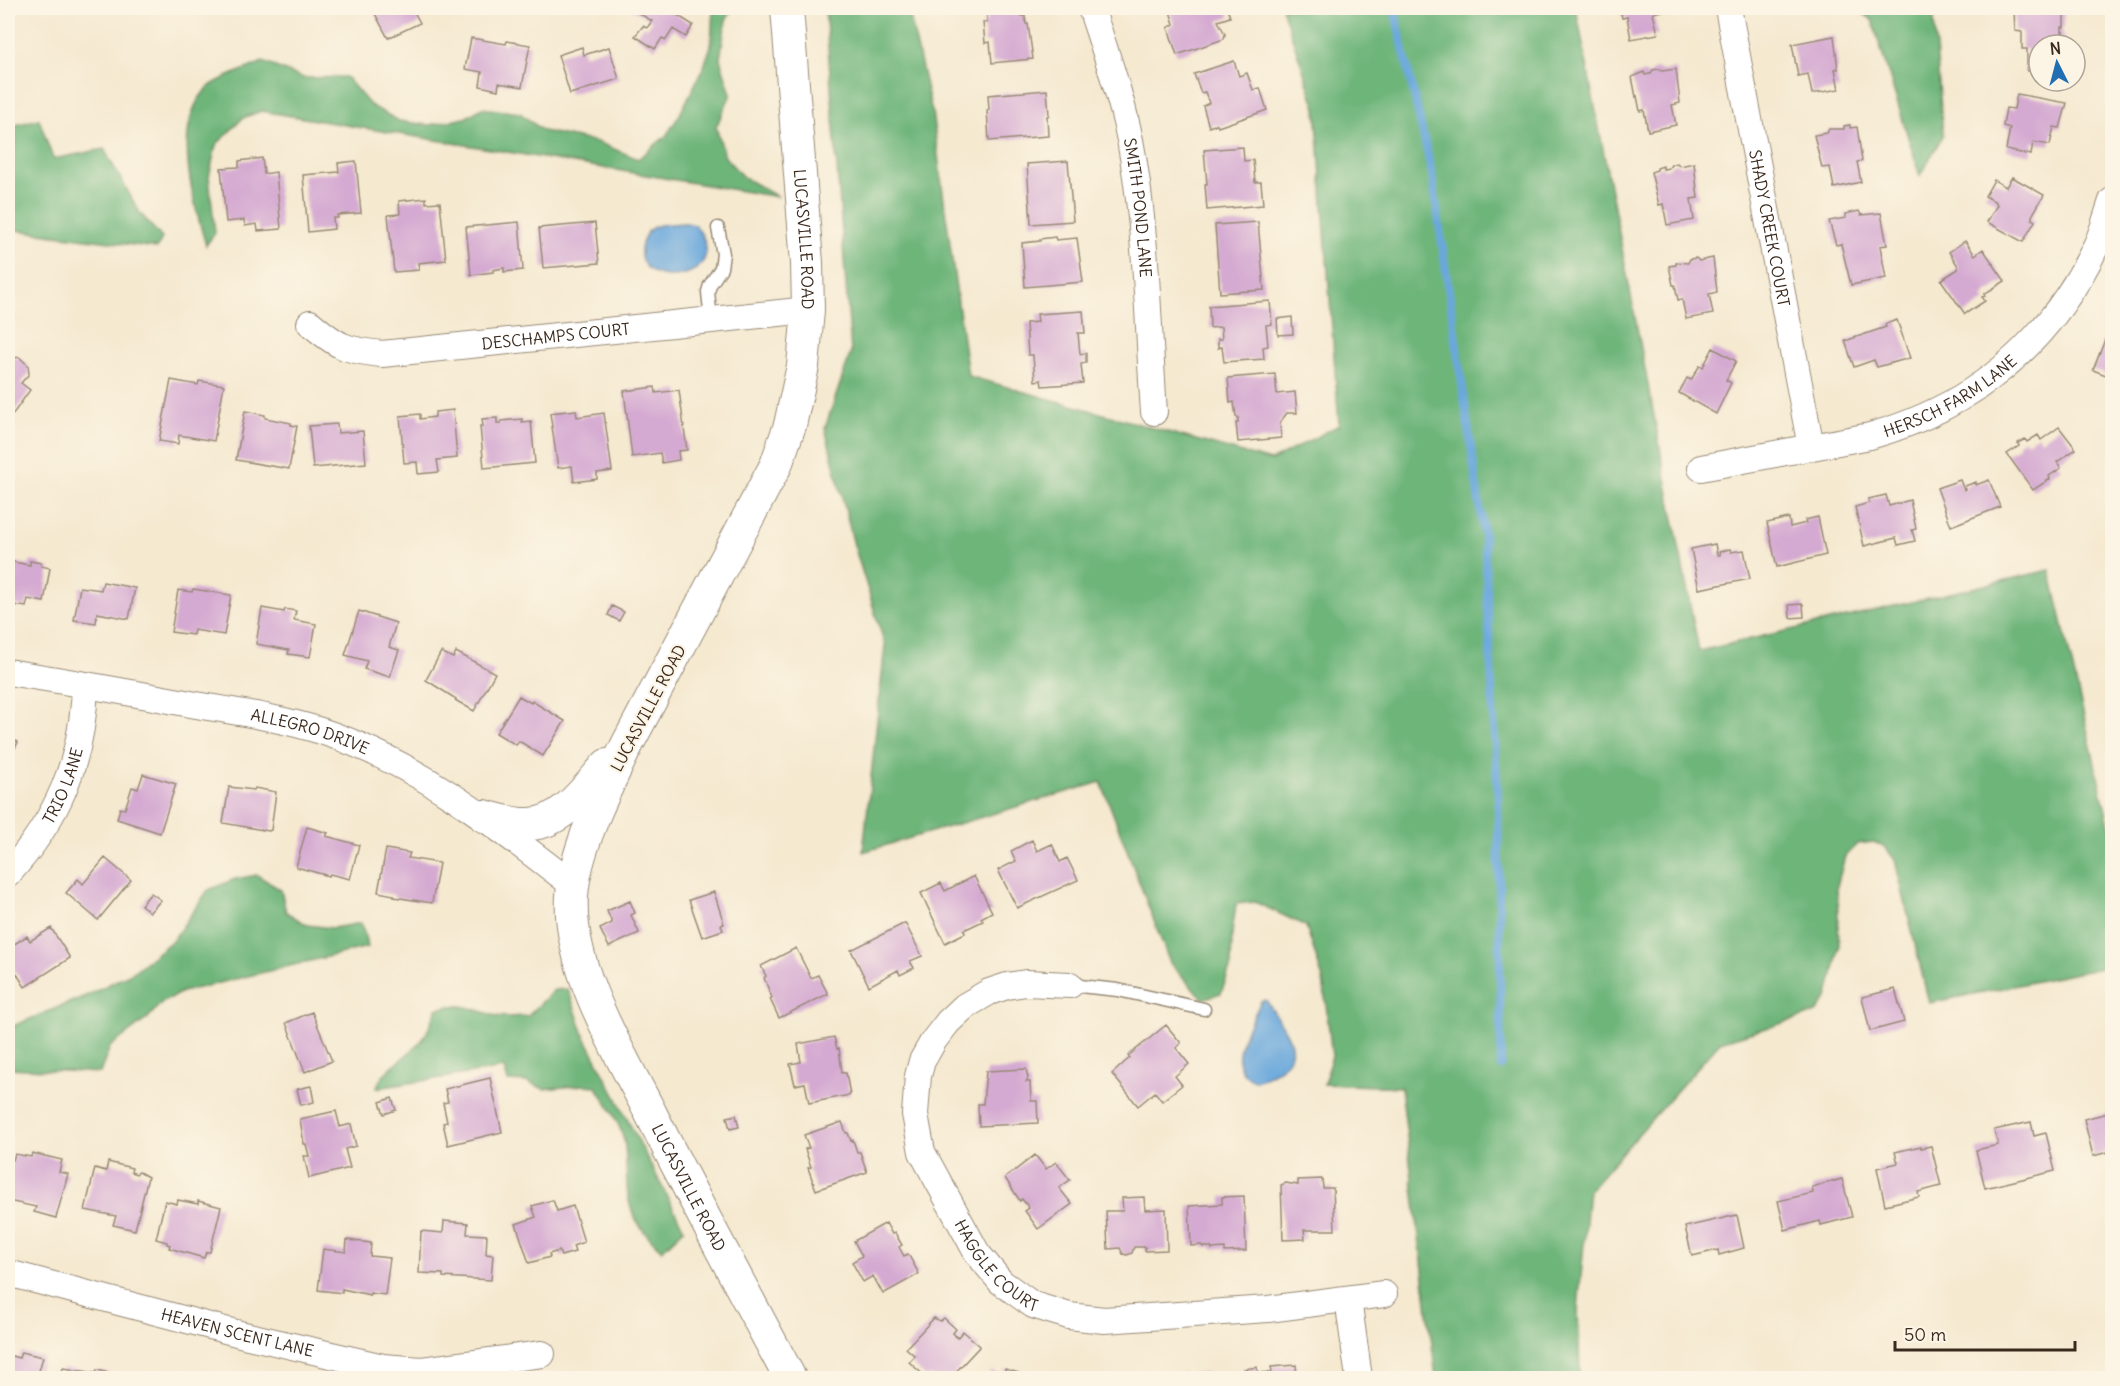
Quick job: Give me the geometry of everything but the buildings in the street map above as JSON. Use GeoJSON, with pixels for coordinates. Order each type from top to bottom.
{"type":"FeatureCollection","features":[{"type":"Feature","properties":{"kind":"street","name":"LUCASVILLE ROAD"},"geometry":{"type":"LineString","coordinates":[[787,8],[807,263],[808,310],[803,366],[790,426],[776,465],[628,743],[598,807],[580,856],[572,898],[574,933],[582,965],[598,1009],[686,1183],[790,1378]]}},
{"type":"Feature","properties":{"kind":"street","name":"SMITH POND LANE"},"geometry":{"type":"LineString","coordinates":[[1091,8],[1128,127],[1138,188],[1154,412]]}},
{"type":"Feature","properties":{"kind":"street","name":"SHADY CREEK COURT"},"geometry":{"type":"LineString","coordinates":[[1728,8],[1810,447]]}},
{"type":"Feature","properties":{"kind":"street","name":"HERSCH FARM LANE"},"geometry":{"type":"LineString","coordinates":[[1701,468],[1896,429],[1962,398],[2000,372],[2033,341],[2061,306],[2081,275],[2105,246],[2112,201]]}},
{"type":"Feature","properties":{"kind":"street","name":"DESCHAMPS COURT"},"geometry":{"type":"LineString","coordinates":[[310,323],[328,339],[343,348],[382,354],[808,310]]}},
{"type":"Feature","properties":{"kind":"street","name":"ALLEGRO DRIVE"},"geometry":{"type":"LineString","coordinates":[[8,672],[259,716],[321,731],[370,751],[429,782],[484,816],[573,885]]}},
{"type":"Feature","properties":{"kind":"street","name":"TRIO LANE"},"geometry":{"type":"LineString","coordinates":[[8,874],[27,853],[50,820],[67,783],[79,744],[85,685]]}},
{"type":"Feature","properties":{"kind":"street"},"geometry":{"type":"LineString","coordinates":[[484,816],[516,824],[532,824],[561,813],[628,743]]}},
{"type":"Feature","properties":{"kind":"street","name":"HAGGLE COURT"},"geometry":{"type":"LineString","coordinates":[[1070,986],[1026,983],[1007,986],[989,992],[965,1006],[934,1040],[922,1061],[918,1076],[915,1114],[922,1152],[977,1253],[1001,1282],[1033,1305],[1069,1316],[1104,1320],[1268,1309],[1384,1294]]}},
{"type":"Feature","properties":{"kind":"street","name":"HEAVEN SCENT LANE"},"geometry":{"type":"LineString","coordinates":[[8,1273],[342,1359],[422,1374],[542,1354]]}},
{"type":"Feature","properties":{"kind":"street"},"geometry":{"type":"LineString","coordinates":[[1348,1299],[1359,1378]]}},
{"type":"Feature","properties":{"kind":"lane"},"geometry":{"type":"LineString","coordinates":[[711,320],[708,292],[721,268],[723,254],[718,228]]}},
{"type":"Feature","properties":{"kind":"lane"},"geometry":{"type":"LineString","coordinates":[[1070,986],[1118,990],[1204,1009]]}},
{"type":"Feature","properties":{"kind":"green space"},"geometry":{"type":"Polygon","coordinates":[[[713,8],[734,8],[726,20],[720,59],[731,94],[716,127],[725,157],[743,177],[778,197],[261,111],[243,118],[216,145],[209,176],[215,233],[206,245],[191,185],[187,141],[190,120],[197,102],[209,87],[227,77],[263,62],[303,78],[346,77],[370,105],[399,121],[429,125],[465,118],[482,108],[520,113],[543,131],[597,142],[638,159],[666,136],[679,116],[704,66],[711,46],[713,8]]]}},
{"type":"Feature","properties":{"kind":"green space"},"geometry":{"type":"Polygon","coordinates":[[[825,8],[908,8],[932,112],[968,376],[1271,461],[1339,425],[1316,108],[1282,8],[1576,8],[1699,651],[2050,570],[2112,837],[2112,966],[1929,1003],[1895,860],[1886,848],[1874,842],[1857,844],[1845,856],[1837,886],[1839,948],[1828,996],[1816,1013],[1720,1042],[1589,1190],[1578,1308],[1580,1378],[1436,1378],[1401,1087],[1324,1084],[1332,1056],[1323,979],[1306,926],[1255,902],[1236,904],[1231,966],[1221,993],[1203,999],[1170,963],[1101,782],[863,852],[885,645],[854,545],[825,428],[851,352],[825,8]]]}},
{"type":"Feature","properties":{"kind":"green space"},"geometry":{"type":"Polygon","coordinates":[[[1856,8],[1933,8],[1943,135],[1920,176],[1872,20],[1856,8]]]}},
{"type":"Feature","properties":{"kind":"green space"},"geometry":{"type":"Polygon","coordinates":[[[39,119],[53,159],[104,149],[140,213],[162,238],[157,248],[8,229],[8,127],[39,119]]]}},
{"type":"Feature","properties":{"kind":"green space"},"geometry":{"type":"Polygon","coordinates":[[[257,875],[281,890],[286,912],[307,925],[333,928],[361,923],[368,947],[182,992],[161,1003],[148,1018],[110,1047],[100,1073],[8,1068],[8,1028],[88,995],[133,972],[173,940],[208,890],[235,879],[257,875]]]}},
{"type":"Feature","properties":{"kind":"green space"},"geometry":{"type":"Polygon","coordinates":[[[568,989],[584,1035],[684,1229],[662,1250],[643,1229],[632,1211],[628,1197],[626,1156],[622,1133],[596,1086],[544,1089],[527,1082],[508,1081],[504,1068],[377,1088],[383,1075],[422,1040],[437,1009],[460,1006],[500,1017],[528,1016],[554,990],[568,989]]]}},
{"type":"Feature","properties":{"kind":"water"},"geometry":{"type":"Polygon","coordinates":[[[686,223],[695,225],[705,244],[704,259],[695,270],[680,275],[665,275],[651,271],[642,260],[642,244],[648,231],[658,225],[686,223]]]}},
{"type":"Feature","properties":{"kind":"water"},"geometry":{"type":"Polygon","coordinates":[[[1266,1000],[1288,1037],[1291,1047],[1290,1056],[1285,1065],[1255,1081],[1245,1074],[1239,1065],[1239,1055],[1251,1021],[1261,1001],[1266,1000]]]}},
{"type":"Feature","properties":{"kind":"waterway"},"geometry":{"type":"LineString","coordinates":[[1394,8],[1432,174],[1484,537],[1498,800],[1501,1066]]}}]}
